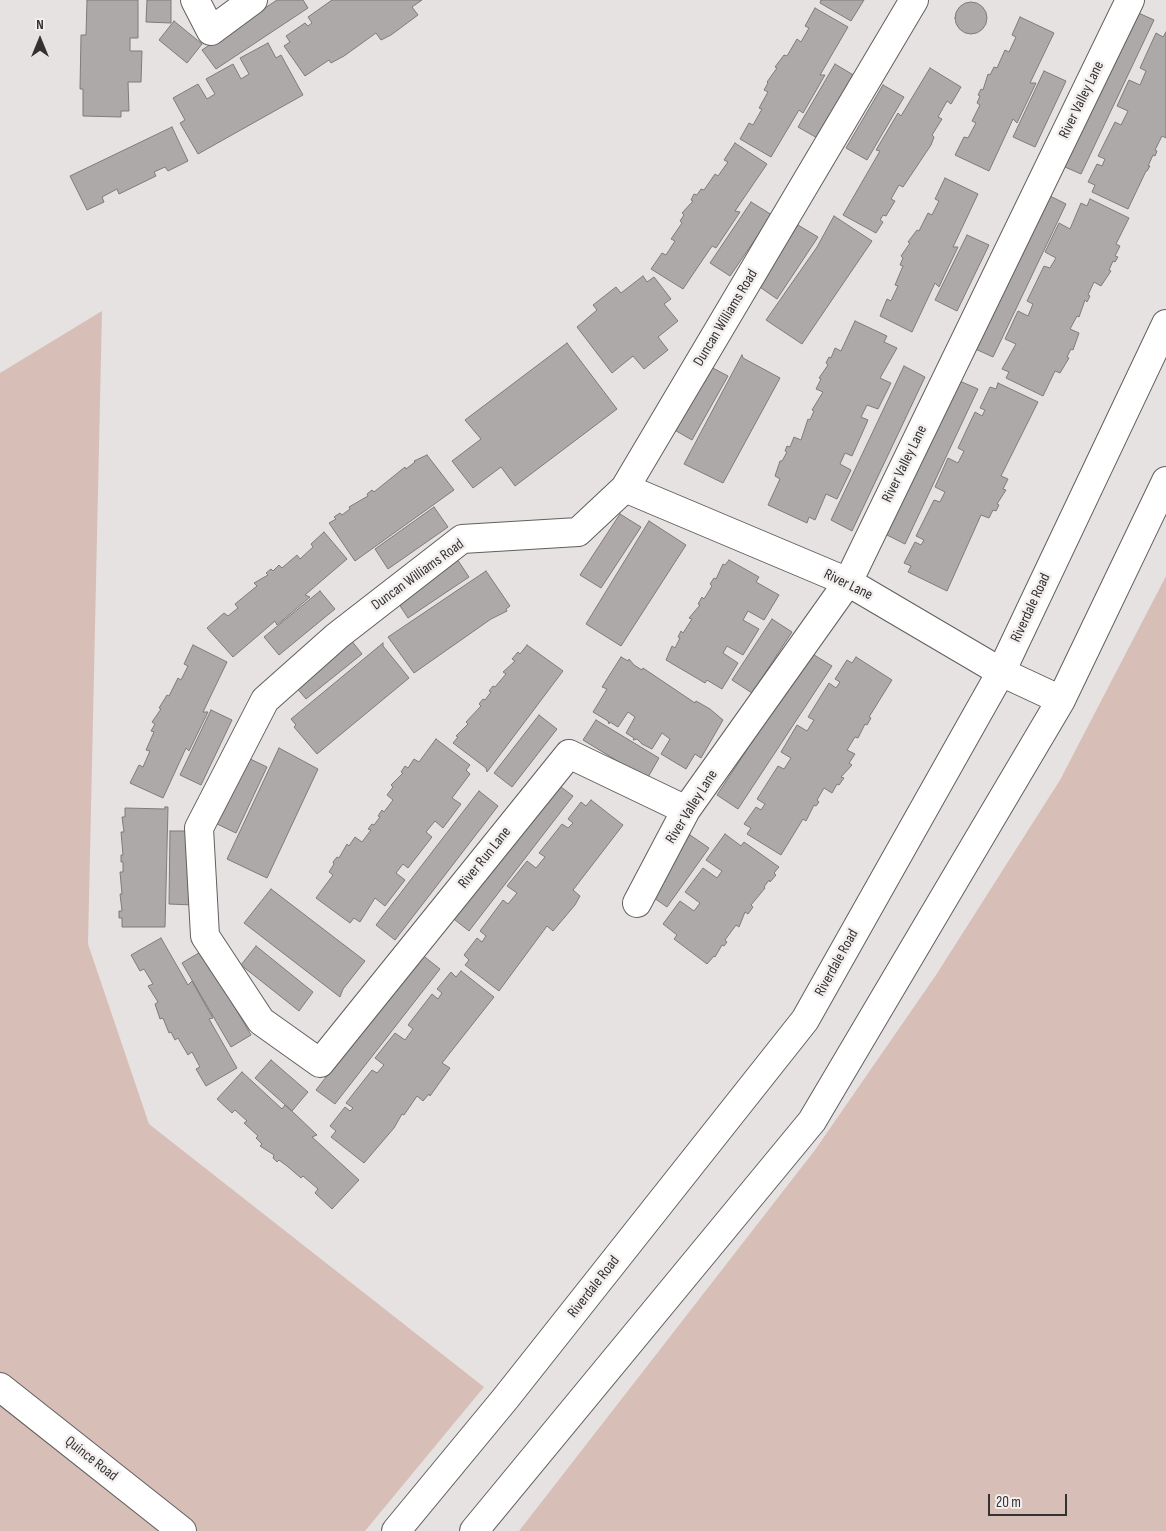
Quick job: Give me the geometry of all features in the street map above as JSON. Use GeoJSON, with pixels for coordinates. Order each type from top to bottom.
{"type":"FeatureCollection","features":[{"type":"Feature","properties":{"kind":"street"},"geometry":{"type":"LineString","coordinates":[[195,0],[211,31],[253,0]]}},
{"type":"Feature","properties":{"kind":"street","name":"Duncan Williams Road"},"geometry":{"type":"LineString","coordinates":[[320,1062],[261,1021],[204,936],[200,828],[265,700],[337,636],[462,539],[578,532],[625,488],[914,0]]}},
{"type":"Feature","properties":{"kind":"street","name":"River Valley Lane"},"geometry":{"type":"LineString","coordinates":[[637,903],[686,810],[848,582],[1130,0]]}},
{"type":"Feature","properties":{"kind":"street","name":"Riverdale Road"},"geometry":{"type":"LineString","coordinates":[[396,1531],[511,1392],[805,1020],[1001,672],[1166,324]]}},
{"type":"Feature","properties":{"kind":"street"},"geometry":{"type":"LineString","coordinates":[[474,1531],[812,1121],[1061,700],[1166,481]]}},
{"type":"Feature","properties":{"kind":"street","name":"River Lane"},"geometry":{"type":"LineString","coordinates":[[625,488],[848,582],[1001,672],[1061,700]]}},
{"type":"Feature","properties":{"kind":"street","name":"River Run Lane"},"geometry":{"type":"LineString","coordinates":[[320,1062],[569,754],[686,810]]}},
{"type":"Feature","properties":{"kind":"street","name":"Quince Road"},"geometry":{"type":"LineString","coordinates":[[0,1387],[182,1531]]}},
{"type":"Feature","properties":{"kind":"shaded area"},"geometry":{"type":"Polygon","coordinates":[[[102,311],[88,944],[149,1124],[484,1387],[365,1531],[0,1531],[0,373],[102,311]]]}},
{"type":"Feature","properties":{"kind":"shaded area"},"geometry":{"type":"Polygon","coordinates":[[[1166,576],[1166,1531],[519,1531],[815,1150],[936,975],[1060,780],[1166,576]]]}},
{"type":"Feature","properties":{"kind":"building"},"geometry":{"type":"Polygon","coordinates":[[[87,0],[138,0],[138,38],[130,38],[130,51],[142,51],[141,82],[128,82],[129,111],[121,111],[121,117],[83,116],[83,89],[80,89],[81,35],[86,35],[87,0]]]}},
{"type":"Feature","properties":{"kind":"building"},"geometry":{"type":"Polygon","coordinates":[[[147,0],[171,0],[171,23],[146,22],[147,0]]]}},
{"type":"Feature","properties":{"kind":"building"},"geometry":{"type":"Polygon","coordinates":[[[277,0],[303,0],[308,8],[216,69],[202,50],[277,0]]]}},
{"type":"Feature","properties":{"kind":"building"},"geometry":{"type":"Polygon","coordinates":[[[332,0],[422,0],[412,7],[418,15],[391,35],[381,40],[376,33],[344,56],[331,63],[329,60],[305,76],[284,46],[290,42],[286,36],[305,23],[308,26],[312,23],[308,17],[332,0]]]}},
{"type":"Feature","properties":{"kind":"building"},"geometry":{"type":"Polygon","coordinates":[[[821,0],[864,0],[851,21],[820,3],[821,0]]]}},
{"type":"Feature","properties":{"kind":"building"},"geometry":{"type":"Polygon","coordinates":[[[971,2],[982,7],[987,18],[982,29],[971,34],[960,29],[955,18],[960,7],[971,2]]]}},
{"type":"Feature","properties":{"kind":"building"},"geometry":{"type":"Polygon","coordinates":[[[815,8],[848,27],[820,75],[825,75],[803,113],[799,110],[771,157],[740,139],[749,123],[753,125],[762,109],[759,108],[768,92],[764,90],[777,68],[775,67],[784,55],[787,56],[797,39],[801,42],[809,28],[805,26],[815,8]]]}},
{"type":"Feature","properties":{"kind":"building"},"geometry":{"type":"Polygon","coordinates":[[[1132,10],[1154,20],[1081,174],[1058,164],[1132,10]]]}},
{"type":"Feature","properties":{"kind":"building"},"geometry":{"type":"Polygon","coordinates":[[[1020,17],[1054,33],[1030,83],[1036,83],[1017,123],[1013,119],[989,171],[955,155],[964,137],[968,138],[976,123],[972,121],[980,105],[977,103],[980,96],[978,95],[981,89],[983,90],[988,74],[990,75],[994,67],[997,68],[1005,50],[1009,52],[1016,37],[1012,35],[1020,17]]]}},
{"type":"Feature","properties":{"kind":"building"},"geometry":{"type":"Polygon","coordinates":[[[174,21],[202,44],[187,63],[159,40],[174,21]]]}},
{"type":"Feature","properties":{"kind":"building"},"geometry":{"type":"Polygon","coordinates":[[[1166,32],[1166,138],[1162,136],[1155,150],[1157,151],[1155,156],[1153,155],[1148,166],[1150,166],[1128,209],[1092,192],[1095,185],[1088,182],[1097,164],[1102,166],[1105,159],[1098,156],[1115,122],[1121,125],[1128,111],[1117,106],[1129,80],[1140,85],[1146,71],[1140,68],[1156,33],[1163,37],[1166,32]]]}},
{"type":"Feature","properties":{"kind":"building"},"geometry":{"type":"Polygon","coordinates":[[[268,43],[276,58],[281,55],[303,95],[198,154],[180,123],[185,120],[173,98],[198,84],[207,99],[215,94],[206,79],[233,64],[241,79],[249,74],[240,58],[268,43]]]}},
{"type":"Feature","properties":{"kind":"building"},"geometry":{"type":"Polygon","coordinates":[[[835,64],[855,76],[819,139],[798,127],[835,64]]]}},
{"type":"Feature","properties":{"kind":"building"},"geometry":{"type":"Polygon","coordinates":[[[930,68],[961,87],[951,104],[947,101],[938,117],[942,119],[932,135],[934,137],[931,145],[903,187],[899,185],[891,199],[895,201],[886,216],[883,215],[880,220],[883,222],[876,233],[843,215],[880,151],[876,150],[898,113],[901,116],[930,68]]]}},
{"type":"Feature","properties":{"kind":"building"},"geometry":{"type":"Polygon","coordinates":[[[1044,71],[1066,81],[1035,147],[1013,137],[1044,71]]]}},
{"type":"Feature","properties":{"kind":"building"},"geometry":{"type":"Polygon","coordinates":[[[883,85],[904,97],[867,160],[846,148],[883,85]]]}},
{"type":"Feature","properties":{"kind":"building"},"geometry":{"type":"Polygon","coordinates":[[[172,127],[188,161],[168,171],[165,167],[154,172],[156,176],[119,194],[117,189],[102,197],[104,202],[87,210],[70,176],[172,127]]]}},
{"type":"Feature","properties":{"kind":"building"},"geometry":{"type":"Polygon","coordinates":[[[735,143],[767,164],[735,211],[740,212],[716,248],[712,246],[683,289],[651,269],[662,253],[666,255],[675,241],[671,239],[682,223],[680,221],[684,215],[682,213],[693,201],[691,200],[694,194],[697,195],[701,189],[704,190],[715,174],[718,176],[728,162],[724,160],[735,143]]]}},
{"type":"Feature","properties":{"kind":"building"},"geometry":{"type":"Polygon","coordinates":[[[945,178],[978,194],[953,247],[958,247],[939,287],[935,283],[912,332],[880,316],[887,299],[891,301],[898,286],[895,285],[903,266],[900,265],[903,258],[901,256],[910,243],[908,242],[917,230],[919,231],[928,213],[932,215],[939,201],[935,199],[945,178]]]}},
{"type":"Feature","properties":{"kind":"building"},"geometry":{"type":"Polygon","coordinates":[[[1044,193],[1066,204],[993,357],[971,347],[1044,193]]]}},
{"type":"Feature","properties":{"kind":"building"},"geometry":{"type":"Polygon","coordinates":[[[1090,199],[1129,218],[1116,244],[1120,246],[1115,256],[1118,257],[1115,262],[1113,261],[1109,270],[1111,271],[1101,286],[1094,282],[1087,302],[1085,300],[1079,317],[1077,316],[1070,329],[1079,333],[1073,350],[1071,349],[1067,357],[1069,358],[1060,373],[1055,371],[1043,396],[1006,378],[1009,372],[1002,369],[1016,344],[1005,339],[1018,311],[1028,316],[1033,304],[1027,301],[1044,266],[1050,268],[1056,258],[1045,252],[1059,223],[1070,229],[1081,203],[1087,206],[1090,199]]]}},
{"type":"Feature","properties":{"kind":"building"},"geometry":{"type":"Polygon","coordinates":[[[751,202],[772,215],[730,276],[710,263],[751,202]]]}},
{"type":"Feature","properties":{"kind":"building"},"geometry":{"type":"Polygon","coordinates":[[[834,216],[872,241],[802,344],[766,320],[817,247],[834,216]]]}},
{"type":"Feature","properties":{"kind":"building"},"geometry":{"type":"Polygon","coordinates":[[[798,225],[818,237],[777,299],[757,285],[798,225]]]}},
{"type":"Feature","properties":{"kind":"building"},"geometry":{"type":"Polygon","coordinates":[[[967,235],[989,245],[957,311],[935,300],[967,235]]]}},
{"type":"Feature","properties":{"kind":"building"},"geometry":{"type":"Polygon","coordinates":[[[643,276],[647,282],[654,277],[671,299],[664,304],[678,321],[658,337],[668,350],[644,369],[633,356],[612,373],[577,327],[597,310],[593,305],[616,287],[621,293],[643,276]]]}},
{"type":"Feature","properties":{"kind":"building"},"geometry":{"type":"Polygon","coordinates":[[[855,321],[887,336],[884,342],[897,348],[880,378],[891,383],[878,409],[867,405],[861,417],[868,420],[852,456],[845,453],[840,464],[851,470],[837,499],[826,494],[815,520],[809,517],[807,523],[768,505],[780,479],[775,476],[780,461],[782,461],[787,452],[785,451],[787,446],[790,447],[794,437],[801,440],[808,419],[810,420],[814,411],[812,410],[823,392],[816,389],[821,379],[819,378],[828,365],[826,363],[829,357],[831,358],[835,348],[841,351],[855,321]]]}},
{"type":"Feature","properties":{"kind":"building"},"geometry":{"type":"Polygon","coordinates":[[[567,343],[617,409],[515,486],[501,467],[473,488],[452,461],[481,439],[465,420],[567,343]]]}},
{"type":"Feature","properties":{"kind":"building"},"geometry":{"type":"Polygon","coordinates":[[[742,355],[743,358],[780,378],[723,483],[684,464],[742,355]]]}},
{"type":"Feature","properties":{"kind":"building"},"geometry":{"type":"Polygon","coordinates":[[[707,365],[728,376],[692,440],[671,428],[707,365]]]}},
{"type":"Feature","properties":{"kind":"building"},"geometry":{"type":"Polygon","coordinates":[[[904,366],[925,377],[852,531],[831,520],[904,366]]]}},
{"type":"Feature","properties":{"kind":"building"},"geometry":{"type":"Polygon","coordinates":[[[955,379],[978,389],[905,544],[883,533],[955,379]]]}},
{"type":"Feature","properties":{"kind":"building"},"geometry":{"type":"Polygon","coordinates":[[[998,383],[1038,402],[1001,476],[1008,479],[1003,489],[1006,490],[997,504],[999,505],[996,511],[993,510],[989,518],[981,515],[947,591],[908,572],[911,566],[904,563],[915,542],[921,545],[924,540],[916,536],[934,500],[940,502],[945,492],[935,487],[948,458],[958,463],[964,451],[958,448],[975,412],[982,416],[985,410],[980,408],[990,387],[996,389],[998,383]]]}},
{"type":"Feature","properties":{"kind":"building"},"geometry":{"type":"Polygon","coordinates":[[[427,455],[454,490],[355,561],[329,523],[336,519],[334,517],[340,513],[342,515],[350,509],[349,507],[368,496],[367,494],[372,490],[374,492],[405,467],[406,469],[414,461],[427,455]]]}},
{"type":"Feature","properties":{"kind":"building"},"geometry":{"type":"Polygon","coordinates":[[[434,507],[448,527],[388,569],[375,549],[434,507]]]}},
{"type":"Feature","properties":{"kind":"building"},"geometry":{"type":"Polygon","coordinates":[[[620,514],[641,527],[601,588],[580,575],[620,514]]]}},
{"type":"Feature","properties":{"kind":"building"},"geometry":{"type":"Polygon","coordinates":[[[649,521],[686,545],[621,646],[586,624],[649,521]]]}},
{"type":"Feature","properties":{"kind":"building"},"geometry":{"type":"Polygon","coordinates":[[[324,532],[347,559],[305,595],[310,597],[277,625],[275,621],[233,657],[207,628],[224,613],[228,616],[238,608],[235,604],[257,586],[254,583],[268,575],[266,573],[271,569],[273,571],[279,565],[282,568],[297,555],[300,559],[313,547],[311,544],[324,532]]]}},
{"type":"Feature","properties":{"kind":"building"},"geometry":{"type":"Polygon","coordinates":[[[455,556],[469,577],[408,618],[395,598],[455,556]]]}},
{"type":"Feature","properties":{"kind":"building"},"geometry":{"type":"Polygon","coordinates":[[[729,560],[759,577],[756,582],[779,595],[764,620],[748,611],[743,620],[759,629],[743,655],[727,646],[723,653],[738,663],[722,689],[707,680],[705,683],[666,660],[672,646],[675,648],[681,631],[683,633],[692,619],[689,618],[700,605],[698,604],[702,597],[704,599],[712,586],[710,584],[714,578],[716,579],[723,564],[725,565],[729,560]]]}},
{"type":"Feature","properties":{"kind":"building"},"geometry":{"type":"Polygon","coordinates":[[[486,571],[510,606],[506,609],[507,611],[491,619],[414,673],[388,637],[486,571]]]}},
{"type":"Feature","properties":{"kind":"building"},"geometry":{"type":"Polygon","coordinates":[[[320,591],[335,609],[279,655],[264,637],[320,591]]]}},
{"type":"Feature","properties":{"kind":"building"},"geometry":{"type":"Polygon","coordinates":[[[772,619],[792,632],[752,693],[732,680],[772,619]]]}},
{"type":"Feature","properties":{"kind":"building"},"geometry":{"type":"Polygon","coordinates":[[[347,635],[362,654],[306,699],[291,681],[347,635]]]}},
{"type":"Feature","properties":{"kind":"building"},"geometry":{"type":"Polygon","coordinates":[[[383,643],[383,646],[409,678],[317,754],[294,727],[296,725],[291,719],[383,643]]]}},
{"type":"Feature","properties":{"kind":"building"},"geometry":{"type":"Polygon","coordinates":[[[193,645],[227,662],[203,712],[208,712],[189,751],[186,748],[163,798],[130,783],[139,765],[143,767],[150,751],[146,750],[154,732],[151,731],[155,724],[152,722],[178,678],[181,680],[188,666],[184,664],[193,645]]]}},
{"type":"Feature","properties":{"kind":"building"},"geometry":{"type":"Polygon","coordinates":[[[527,645],[563,671],[487,772],[486,768],[453,743],[458,737],[456,736],[468,724],[466,722],[481,706],[479,704],[483,699],[485,700],[493,686],[495,687],[506,674],[503,672],[515,661],[512,659],[518,652],[520,654],[527,645]]]}},
{"type":"Feature","properties":{"kind":"building"},"geometry":{"type":"Polygon","coordinates":[[[811,653],[832,666],[738,809],[717,795],[811,653]]]}},
{"type":"Feature","properties":{"kind":"building"},"geometry":{"type":"Polygon","coordinates":[[[621,657],[628,661],[629,659],[634,665],[642,670],[643,668],[695,703],[696,701],[710,709],[723,720],[701,758],[695,754],[686,769],[661,754],[670,739],[662,733],[652,749],[637,739],[633,740],[634,738],[626,733],[635,717],[628,712],[618,727],[610,722],[609,724],[608,721],[593,712],[607,689],[602,687],[621,657]]]}},
{"type":"Feature","properties":{"kind":"building"},"geometry":{"type":"Polygon","coordinates":[[[856,657],[892,680],[869,717],[871,718],[867,725],[865,724],[858,738],[855,737],[847,750],[855,754],[849,763],[852,765],[841,777],[844,778],[839,785],[837,784],[832,793],[824,788],[817,800],[819,802],[816,806],[814,805],[806,821],[803,819],[781,855],[747,834],[751,828],[744,824],[756,807],[761,810],[765,804],[757,799],[778,766],[784,769],[791,758],[781,752],[797,725],[807,731],[814,720],[808,717],[829,683],[836,688],[840,682],[835,679],[847,660],[852,663],[856,657]]]}},
{"type":"Feature","properties":{"kind":"building"},"geometry":{"type":"Polygon","coordinates":[[[211,710],[232,720],[201,785],[180,775],[211,710]]]}},
{"type":"Feature","properties":{"kind":"building"},"geometry":{"type":"Polygon","coordinates":[[[539,715],[557,729],[512,787],[494,773],[539,715]]]}},
{"type":"Feature","properties":{"kind":"building"},"geometry":{"type":"Polygon","coordinates":[[[596,720],[659,758],[647,779],[583,740],[596,720]]]}},
{"type":"Feature","properties":{"kind":"building"},"geometry":{"type":"Polygon","coordinates":[[[436,739],[470,765],[466,770],[470,774],[452,798],[461,804],[443,828],[435,821],[426,832],[432,837],[408,868],[403,864],[396,873],[405,880],[385,906],[375,898],[360,922],[354,918],[350,923],[316,898],[333,875],[329,872],[334,864],[333,862],[337,857],[339,858],[347,844],[349,846],[355,837],[362,842],[371,830],[368,829],[380,817],[378,816],[382,810],[384,812],[393,800],[387,795],[393,787],[391,785],[403,773],[401,772],[405,766],[408,768],[414,759],[419,762],[436,739]]]}},
{"type":"Feature","properties":{"kind":"building"},"geometry":{"type":"Polygon","coordinates":[[[279,748],[318,769],[267,878],[227,859],[279,748]]]}},
{"type":"Feature","properties":{"kind":"building"},"geometry":{"type":"Polygon","coordinates":[[[246,757],[267,767],[236,833],[215,823],[246,757]]]}},
{"type":"Feature","properties":{"kind":"building"},"geometry":{"type":"Polygon","coordinates":[[[553,781],[573,796],[469,931],[450,916],[553,781]]]}},
{"type":"Feature","properties":{"kind":"building"},"geometry":{"type":"Polygon","coordinates":[[[479,791],[498,806],[395,940],[376,925],[479,791]]]}},
{"type":"Feature","properties":{"kind":"building"},"geometry":{"type":"Polygon","coordinates":[[[591,800],[623,825],[573,890],[580,896],[575,905],[553,931],[547,926],[499,991],[465,965],[469,960],[464,955],[477,938],[482,942],[486,936],[480,931],[503,900],[508,904],[517,893],[507,886],[527,861],[536,868],[545,857],[539,853],[562,824],[568,828],[573,823],[568,819],[581,802],[586,806],[591,800]]]}},
{"type":"Feature","properties":{"kind":"building"},"geometry":{"type":"Polygon","coordinates":[[[165,807],[168,807],[165,927],[122,927],[122,918],[119,918],[119,911],[122,911],[120,894],[122,894],[120,872],[123,872],[121,832],[124,832],[122,817],[125,817],[125,808],[165,809],[165,807]]]}},
{"type":"Feature","properties":{"kind":"building"},"geometry":{"type":"Polygon","coordinates":[[[170,831],[193,831],[193,905],[169,904],[170,831]]]}},
{"type":"Feature","properties":{"kind":"building"},"geometry":{"type":"Polygon","coordinates":[[[725,834],[741,846],[744,842],[779,867],[774,873],[776,875],[770,882],[769,880],[751,905],[753,907],[748,914],[745,912],[739,927],[736,925],[725,940],[727,942],[724,946],[722,945],[715,957],[707,964],[674,939],[677,935],[663,924],[680,901],[694,911],[700,903],[685,892],[703,868],[717,878],[722,871],[706,860],[725,834]]]}},
{"type":"Feature","properties":{"kind":"building"},"geometry":{"type":"Polygon","coordinates":[[[690,835],[709,848],[667,907],[647,893],[690,835]]]}},
{"type":"Feature","properties":{"kind":"building"},"geometry":{"type":"Polygon","coordinates":[[[271,889],[365,961],[343,989],[340,997],[244,923],[271,889]]]}},
{"type":"Feature","properties":{"kind":"building"},"geometry":{"type":"Polygon","coordinates":[[[161,938],[188,985],[192,981],[213,1018],[209,1019],[237,1068],[206,1086],[196,1069],[200,1067],[192,1052],[188,1055],[178,1038],[175,1040],[171,1032],[169,1033],[163,1018],[160,1019],[155,1004],[158,1002],[148,986],[153,984],[144,969],[140,971],[131,955],[161,938]]]}},
{"type":"Feature","properties":{"kind":"building"},"geometry":{"type":"Polygon","coordinates":[[[256,946],[313,992],[299,1011],[241,965],[256,946]]]}},
{"type":"Feature","properties":{"kind":"building"},"geometry":{"type":"Polygon","coordinates":[[[202,951],[251,1035],[231,1047],[182,963],[202,951]]]}},
{"type":"Feature","properties":{"kind":"building"},"geometry":{"type":"Polygon","coordinates":[[[421,954],[440,969],[335,1104],[316,1090],[421,954]]]}},
{"type":"Feature","properties":{"kind":"building"},"geometry":{"type":"Polygon","coordinates":[[[461,971],[494,997],[442,1063],[450,1068],[430,1096],[429,1094],[423,1101],[417,1096],[404,1115],[402,1114],[394,1128],[364,1163],[331,1137],[336,1131],[330,1126],[345,1107],[350,1111],[353,1108],[346,1103],[372,1070],[377,1073],[384,1065],[375,1058],[395,1033],[405,1040],[413,1029],[408,1025],[432,994],[438,999],[442,993],[437,989],[451,972],[456,977],[461,971]]]}},
{"type":"Feature","properties":{"kind":"building"},"geometry":{"type":"Polygon","coordinates":[[[271,1060],[308,1092],[292,1111],[255,1078],[271,1060]]]}},
{"type":"Feature","properties":{"kind":"building"},"geometry":{"type":"Polygon","coordinates":[[[242,1072],[282,1109],[285,1105],[295,1114],[317,1135],[312,1137],[359,1180],[332,1209],[315,1193],[318,1189],[279,1160],[277,1162],[273,1158],[274,1155],[260,1146],[262,1144],[256,1138],[258,1136],[244,1123],[247,1121],[235,1110],[232,1113],[217,1099],[242,1072]]]}}]}
